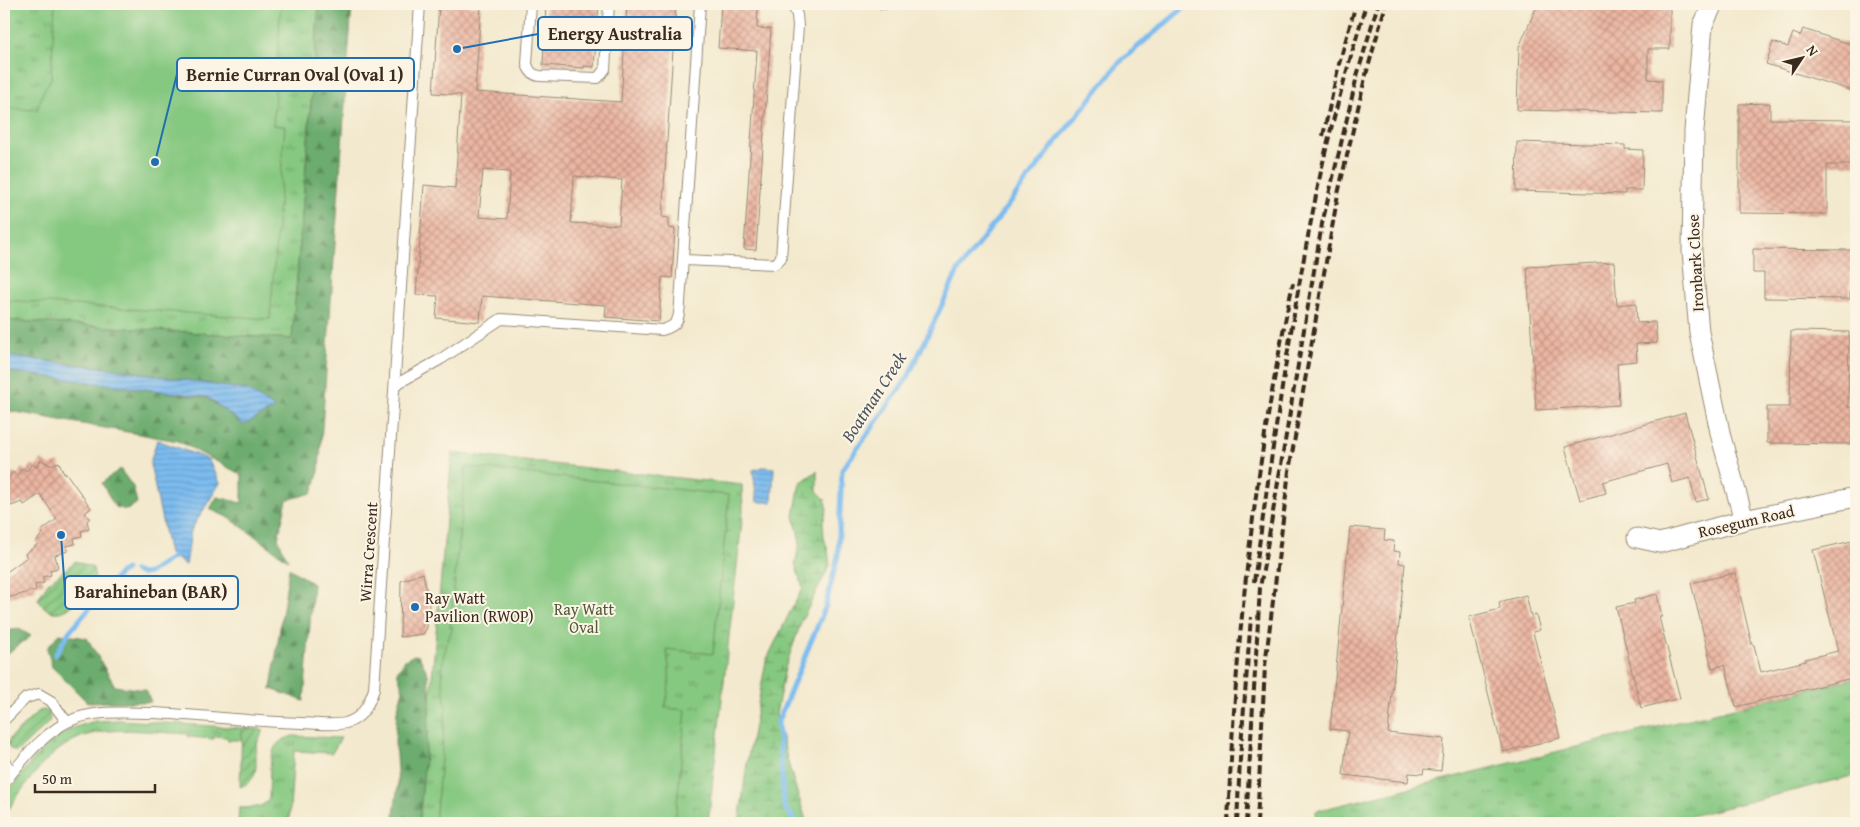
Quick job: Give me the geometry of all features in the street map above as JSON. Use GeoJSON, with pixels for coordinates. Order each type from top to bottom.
{"type":"FeatureCollection","features":[{"type":"Feature","properties":{"kind":"street","name":"Ironbark Close"},"geometry":{"type":"LineString","coordinates":[[1713,4],[1703,25],[1702,34],[1694,131],[1692,251],[1699,332],[1720,437],[1744,520]]}},
{"type":"Feature","properties":{"kind":"street","name":"Rosegum Road"},"geometry":{"type":"LineString","coordinates":[[1637,538],[1660,543],[1744,520],[1856,497]]}},
{"type":"Feature","properties":{"kind":"lane","name":"Wirra Crescent"},"geometry":{"type":"LineString","coordinates":[[4,783],[12,772],[46,737],[67,722],[98,713],[174,714],[333,724],[347,722],[360,715],[368,706],[374,689],[420,4]]}},
{"type":"Feature","properties":{"kind":"lane"},"geometry":{"type":"LineString","coordinates":[[531,4],[527,64],[529,71],[540,76],[598,78],[604,69],[609,4]]}},
{"type":"Feature","properties":{"kind":"lane"},"geometry":{"type":"LineString","coordinates":[[395,385],[441,360],[501,319],[662,330],[673,327],[679,318],[684,260],[700,4]]}},
{"type":"Feature","properties":{"kind":"lane"},"geometry":{"type":"LineString","coordinates":[[684,260],[774,264],[781,258],[798,26],[797,15],[792,4]]}},
{"type":"Feature","properties":{"kind":"lane"},"geometry":{"type":"LineString","coordinates":[[4,720],[26,698],[39,694],[51,701],[67,722]]}},
{"type":"Feature","properties":{"kind":"lane"},"geometry":{"type":"LineString","coordinates":[[4,761],[12,772]]}},
{"type":"Feature","properties":{"kind":"green space"},"geometry":{"type":"Polygon","coordinates":[[[4,4],[319,4],[292,339],[4,320],[4,4]]]}},
{"type":"Feature","properties":{"kind":"green space"},"geometry":{"type":"Polygon","coordinates":[[[55,4],[281,4],[273,125],[285,126],[270,319],[4,300],[4,108],[37,110],[43,92],[51,79],[55,4]]]}},
{"type":"Feature","properties":{"kind":"green space"},"geometry":{"type":"Polygon","coordinates":[[[319,4],[352,4],[319,471],[312,493],[287,500],[278,539],[288,560],[231,519],[210,509],[217,497],[242,503],[242,475],[178,441],[4,410],[4,370],[207,398],[244,425],[247,390],[123,370],[4,356],[4,320],[292,339],[319,4]]]}},
{"type":"Feature","properties":{"kind":"green space","name":"Ray Watt Oval"},"geometry":{"type":"Polygon","coordinates":[[[452,453],[742,485],[743,512],[708,823],[419,823],[452,453]]]}},
{"type":"Feature","properties":{"kind":"green space","name":"Ray Watt Oval"},"geometry":{"type":"Polygon","coordinates":[[[466,467],[729,495],[713,654],[666,649],[669,678],[665,708],[686,710],[675,823],[435,823],[446,706],[442,680],[443,658],[453,627],[450,627],[466,467]]]}},
{"type":"Feature","properties":{"kind":"green space"},"geometry":{"type":"Polygon","coordinates":[[[120,469],[133,487],[137,503],[127,510],[115,507],[102,483],[120,469]]]}},
{"type":"Feature","properties":{"kind":"green space"},"geometry":{"type":"Polygon","coordinates":[[[817,471],[817,491],[825,499],[827,509],[823,522],[824,538],[830,565],[802,620],[785,668],[776,714],[790,770],[807,823],[739,823],[747,763],[766,661],[803,588],[795,564],[800,542],[794,516],[800,483],[817,471]]]}},
{"type":"Feature","properties":{"kind":"green space"},"geometry":{"type":"Polygon","coordinates":[[[76,561],[93,568],[95,578],[84,594],[69,608],[53,612],[45,608],[38,599],[48,583],[76,561]]]}},
{"type":"Feature","properties":{"kind":"green space"},"geometry":{"type":"Polygon","coordinates":[[[289,568],[313,584],[304,701],[271,689],[289,568]]]}},
{"type":"Feature","properties":{"kind":"green space"},"geometry":{"type":"Polygon","coordinates":[[[19,629],[31,636],[4,656],[4,631],[19,629]]]}},
{"type":"Feature","properties":{"kind":"green space"},"geometry":{"type":"Polygon","coordinates":[[[59,634],[87,638],[115,686],[146,690],[151,702],[87,702],[52,667],[47,648],[59,634]]]}},
{"type":"Feature","properties":{"kind":"green space"},"geometry":{"type":"Polygon","coordinates":[[[414,655],[419,656],[428,674],[430,702],[419,823],[393,823],[398,784],[395,741],[397,711],[403,690],[397,672],[405,660],[414,655]]]}},
{"type":"Feature","properties":{"kind":"green space"},"geometry":{"type":"Polygon","coordinates":[[[1856,678],[1856,775],[1663,823],[1316,823],[1316,811],[1856,678]]]}},
{"type":"Feature","properties":{"kind":"green space"},"geometry":{"type":"Polygon","coordinates":[[[39,711],[49,712],[50,719],[48,723],[19,750],[16,752],[10,749],[8,743],[10,738],[39,711]]]}},
{"type":"Feature","properties":{"kind":"green space"},"geometry":{"type":"Polygon","coordinates":[[[119,720],[242,728],[241,740],[228,740],[227,737],[214,736],[214,739],[188,737],[188,734],[129,730],[106,731],[80,737],[66,745],[42,765],[4,816],[4,797],[33,760],[51,742],[70,729],[79,726],[95,721],[119,720]]]}},
{"type":"Feature","properties":{"kind":"green space"},"geometry":{"type":"Polygon","coordinates":[[[242,728],[264,730],[256,748],[255,774],[252,779],[240,787],[242,728]]]}},
{"type":"Feature","properties":{"kind":"green space"},"geometry":{"type":"Polygon","coordinates":[[[293,736],[341,738],[332,753],[294,751],[289,823],[238,823],[239,808],[257,807],[267,801],[269,797],[273,751],[280,742],[293,736]]]}},
{"type":"Feature","properties":{"kind":"water"},"geometry":{"type":"Polygon","coordinates":[[[4,356],[122,370],[247,390],[275,408],[244,425],[207,397],[11,372],[4,370],[4,356]]]}},
{"type":"Feature","properties":{"kind":"water"},"geometry":{"type":"Polygon","coordinates":[[[157,440],[208,459],[220,483],[191,530],[186,565],[169,554],[150,463],[157,440]]]}},
{"type":"Feature","properties":{"kind":"water"},"geometry":{"type":"Polygon","coordinates":[[[763,467],[774,468],[772,502],[757,502],[753,470],[763,467]]]}},
{"type":"Feature","properties":{"kind":"building"},"geometry":{"type":"Polygon","coordinates":[[[439,4],[481,6],[475,92],[621,102],[627,4],[676,4],[662,217],[669,218],[669,228],[675,229],[672,278],[662,277],[659,321],[605,317],[606,305],[482,296],[480,322],[436,318],[438,296],[416,295],[424,185],[455,188],[461,95],[433,93],[439,4]],[[483,170],[479,217],[507,219],[510,172],[483,170]],[[574,176],[571,223],[619,225],[622,180],[574,176]]]}},
{"type":"Feature","properties":{"kind":"building"},"geometry":{"type":"Polygon","coordinates":[[[546,4],[599,4],[594,67],[543,65],[546,4]]]}},
{"type":"Feature","properties":{"kind":"building"},"geometry":{"type":"Polygon","coordinates":[[[1538,4],[1670,4],[1670,49],[1648,49],[1648,79],[1662,80],[1662,113],[1517,110],[1519,47],[1538,4]]]}},
{"type":"Feature","properties":{"kind":"building"},"geometry":{"type":"Polygon","coordinates":[[[721,5],[758,8],[757,28],[771,29],[756,250],[744,249],[757,51],[718,48],[721,5]]]}},
{"type":"Feature","properties":{"kind":"building"},"geometry":{"type":"Polygon","coordinates":[[[1803,29],[1856,46],[1856,79],[1853,91],[1766,64],[1773,42],[1788,47],[1793,33],[1800,36],[1803,29]]]}},
{"type":"Feature","properties":{"kind":"building"},"geometry":{"type":"Polygon","coordinates":[[[1770,103],[1770,119],[1855,120],[1855,165],[1827,165],[1827,214],[1739,213],[1739,104],[1770,103]]]}},
{"type":"Feature","properties":{"kind":"building"},"geometry":{"type":"Polygon","coordinates":[[[1517,142],[1625,145],[1625,149],[1643,150],[1642,190],[1625,190],[1625,194],[1516,191],[1517,142]]]}},
{"type":"Feature","properties":{"kind":"building"},"geometry":{"type":"Polygon","coordinates":[[[1753,249],[1851,250],[1850,299],[1764,298],[1764,273],[1753,273],[1753,249]]]}},
{"type":"Feature","properties":{"kind":"building"},"geometry":{"type":"Polygon","coordinates":[[[1614,262],[1617,305],[1636,303],[1637,323],[1655,322],[1657,343],[1636,344],[1637,361],[1617,363],[1619,405],[1536,410],[1527,267],[1614,262]]]}},
{"type":"Feature","properties":{"kind":"building"},"geometry":{"type":"Polygon","coordinates":[[[1791,331],[1849,332],[1848,407],[1853,407],[1853,444],[1767,443],[1767,407],[1790,407],[1791,331]]]}},
{"type":"Feature","properties":{"kind":"building"},"geometry":{"type":"Polygon","coordinates":[[[1685,413],[1709,499],[1696,502],[1690,478],[1672,483],[1667,464],[1603,482],[1606,493],[1580,500],[1565,447],[1685,413]]]}},
{"type":"Feature","properties":{"kind":"building"},"geometry":{"type":"Polygon","coordinates":[[[41,460],[50,465],[59,462],[64,474],[66,473],[91,508],[85,513],[90,518],[87,521],[89,529],[81,531],[82,536],[74,538],[75,544],[66,546],[68,551],[55,555],[58,568],[50,570],[51,575],[42,577],[44,583],[35,585],[36,590],[4,599],[4,574],[27,557],[25,554],[38,544],[36,542],[43,533],[41,531],[57,519],[40,494],[24,505],[22,502],[11,506],[10,503],[4,507],[4,486],[13,472],[17,475],[22,468],[27,471],[32,464],[36,467],[41,460]]]}},
{"type":"Feature","properties":{"kind":"building"},"geometry":{"type":"Polygon","coordinates":[[[1350,527],[1385,530],[1384,540],[1394,541],[1393,551],[1400,552],[1399,563],[1405,564],[1388,733],[1444,739],[1441,771],[1424,769],[1423,774],[1409,773],[1408,782],[1343,775],[1348,731],[1330,729],[1350,527]]]}},
{"type":"Feature","properties":{"kind":"building"},"geometry":{"type":"Polygon","coordinates":[[[1856,540],[1856,677],[1736,707],[1725,665],[1712,668],[1691,583],[1735,573],[1752,645],[1754,645],[1761,672],[1806,661],[1805,659],[1838,651],[1813,550],[1856,540]]]}},
{"type":"Feature","properties":{"kind":"building","name":"Ray Watt Pavilion (RWOP)"},"geometry":{"type":"Polygon","coordinates":[[[423,573],[429,603],[427,628],[423,634],[400,637],[401,581],[423,573]]]}},
{"type":"Feature","properties":{"kind":"building"},"geometry":{"type":"Polygon","coordinates":[[[1657,594],[1662,617],[1659,617],[1680,698],[1641,708],[1616,607],[1635,603],[1634,600],[1657,594]]]}},
{"type":"Feature","properties":{"kind":"building"},"geometry":{"type":"Polygon","coordinates":[[[1526,595],[1531,616],[1536,615],[1540,630],[1533,632],[1560,738],[1503,752],[1469,617],[1500,609],[1499,602],[1526,595]]]}},
{"type":"Feature","properties":{"kind":"waterway","name":"Boatman Creek"},"geometry":{"type":"LineString","coordinates":[[797,823],[784,807],[778,721],[825,608],[838,555],[842,470],[908,377],[958,271],[1120,62],[1188,4]]}},
{"type":"Feature","properties":{"kind":"waterway"},"geometry":{"type":"LineString","coordinates":[[134,571],[142,574],[149,573],[173,557]]}},
{"type":"Feature","properties":{"kind":"waterway"},"geometry":{"type":"LineString","coordinates":[[55,655],[69,632],[119,574],[126,570]]}},
{"type":"Feature","properties":{"kind":"railway"},"geometry":{"type":"LineString","coordinates":[[1323,136],[1339,64],[1356,4]]}},
{"type":"Feature","properties":{"kind":"railway"},"geometry":{"type":"LineString","coordinates":[[1254,582],[1283,384],[1308,235],[1328,140],[1366,4]]}},
{"type":"Feature","properties":{"kind":"railway"},"geometry":{"type":"LineString","coordinates":[[1246,823],[1260,588],[1322,224],[1357,76],[1378,4]]}},
{"type":"Feature","properties":{"kind":"railway"},"geometry":{"type":"LineString","coordinates":[[1257,823],[1265,666],[1289,471],[1338,194],[1365,78],[1386,4]]}},
{"type":"Feature","properties":{"kind":"railway"},"geometry":{"type":"LineString","coordinates":[[1228,823],[1236,687],[1249,552],[1268,417],[1293,283]]}},
{"type":"Feature","properties":{"kind":"railway"},"geometry":{"type":"LineString","coordinates":[[1237,823],[1251,617]]}},
{"type":"Feature","properties":{"kind":"place","name":"Energy Australia"},"geometry":{"type":"Point","coordinates":[457,49]}},
{"type":"Feature","properties":{"kind":"place","name":"Bernie Curran Oval (Oval 1)"},"geometry":{"type":"Point","coordinates":[155,162]}},
{"type":"Feature","properties":{"kind":"place","name":"Barahineban (BAR)"},"geometry":{"type":"Point","coordinates":[61,535]}},
{"type":"Feature","properties":{"kind":"place","name":"Ray Watt Pavilion (RWOP)"},"geometry":{"type":"Point","coordinates":[415,607]}}]}
